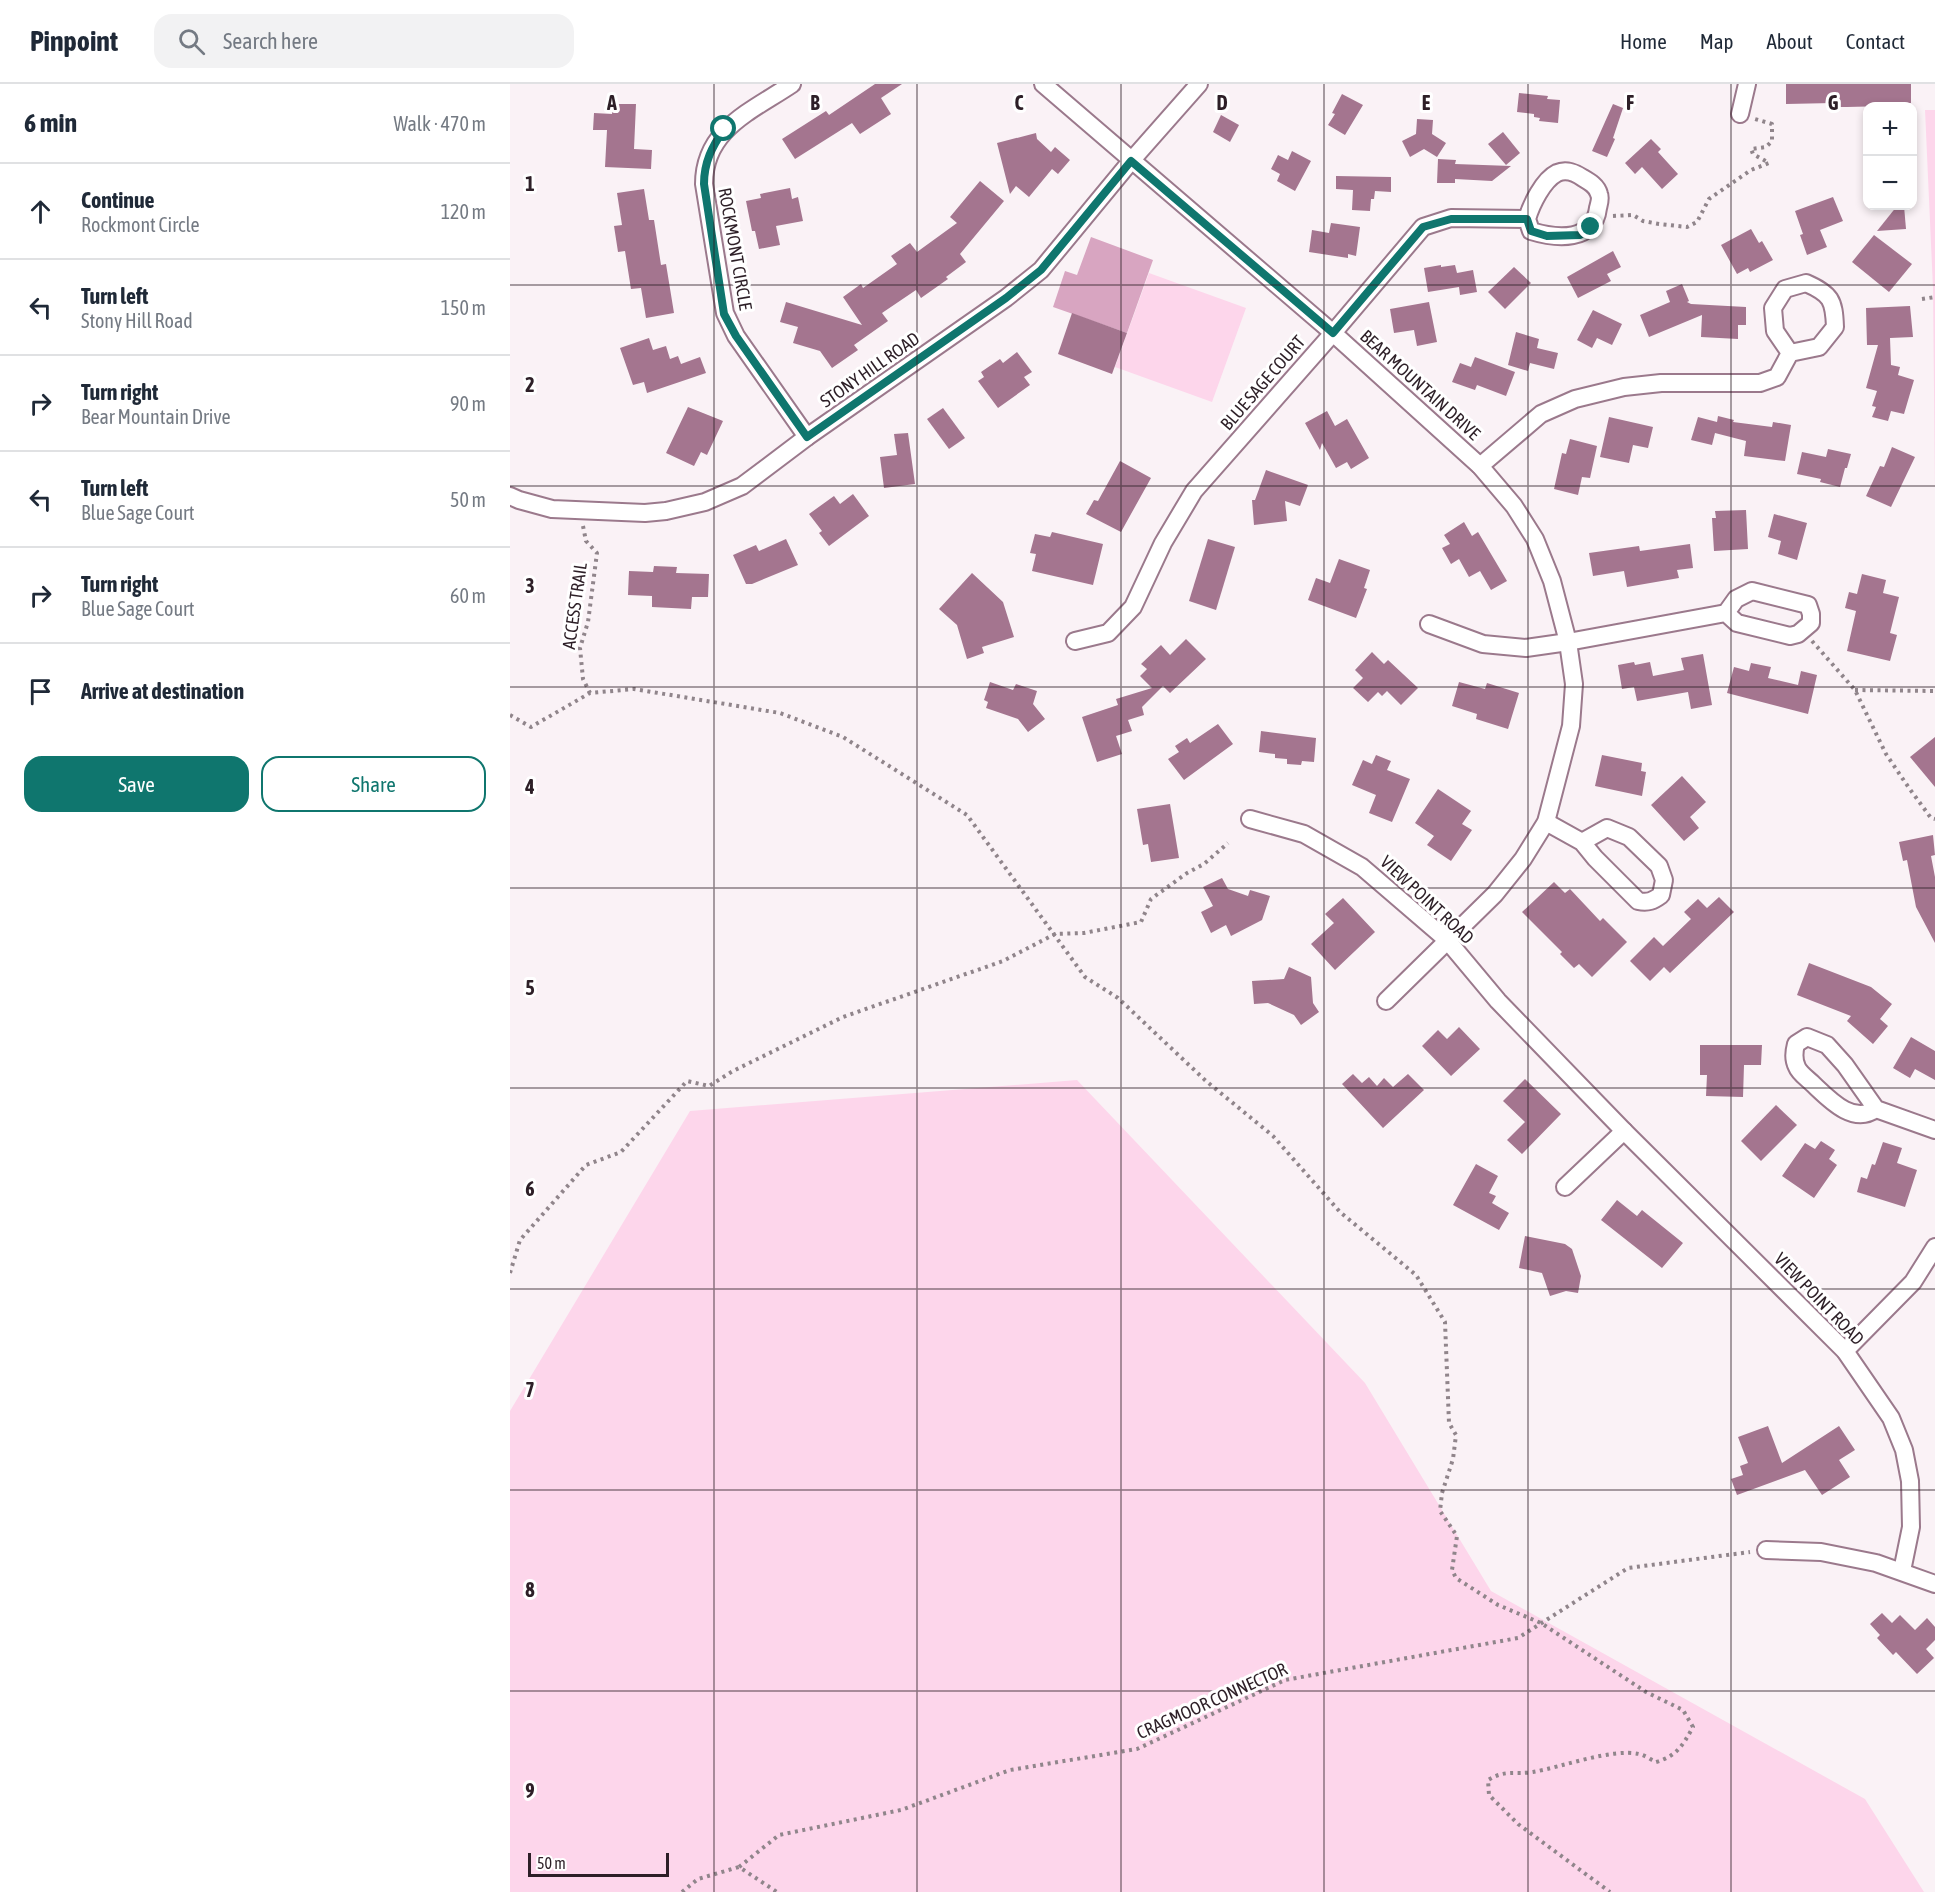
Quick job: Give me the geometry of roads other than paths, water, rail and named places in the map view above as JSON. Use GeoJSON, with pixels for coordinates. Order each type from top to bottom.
{"type":"FeatureCollection","features":[{"type":"Feature","properties":{"kind":"street","name":"ROCKMONT CIRCLE"},"geometry":{"type":"LineString","coordinates":[[792,84],[724,129],[710,149],[704,172],[704,184],[724,314],[736,336],[807,437]]}},
{"type":"Feature","properties":{"kind":"street","name":"BEAR MOUNTAIN DRIVE"},"geometry":{"type":"LineString","coordinates":[[1043,84],[1333,333],[1480,466],[1514,506],[1535,539],[1552,581],[1568,642],[1574,684],[1571,726],[1546,822],[1523,859],[1495,894],[1386,1001]]}},
{"type":"Feature","properties":{"kind":"street","name":"STONY HILL ROAD"},"geometry":{"type":"LineString","coordinates":[[510,496],[552,509],[645,513],[666,512],[705,502],[742,486],[807,437],[1006,298],[1041,270],[1131,161],[1199,84]]}},
{"type":"Feature","properties":{"kind":"street"},"geometry":{"type":"LineString","coordinates":[[1740,114],[1747,84]]}},
{"type":"Feature","properties":{"kind":"street"},"geometry":{"type":"LineString","coordinates":[[1566,171],[1576,174],[1593,183],[1600,195],[1598,214],[1591,227],[1580,235],[1547,236],[1531,231],[1527,219],[1532,204],[1556,173],[1566,171]]}},
{"type":"Feature","properties":{"kind":"street","name":"BLUE SAGE COURT"},"geometry":{"type":"LineString","coordinates":[[1075,641],[1108,633],[1133,607],[1163,543],[1194,491],[1423,227],[1451,219],[1527,219]]}},
{"type":"Feature","properties":{"kind":"street"},"geometry":{"type":"LineString","coordinates":[[1480,466],[1541,414],[1575,399],[1623,387],[1661,383],[1760,383],[1777,377],[1790,353],[1819,347],[1835,327],[1834,305],[1822,290],[1806,283],[1785,289],[1773,308],[1775,331],[1790,353]]}},
{"type":"Feature","properties":{"kind":"street"},"geometry":{"type":"LineString","coordinates":[[1429,624],[1483,644],[1526,648],[1726,613],[1736,599],[1752,591],[1808,604],[1811,623],[1790,636],[1737,623],[1726,613]]}},
{"type":"Feature","properties":{"kind":"street","name":"VIEW POINT ROAD"},"geometry":{"type":"LineString","coordinates":[[1250,819],[1304,834],[1362,867],[1447,940],[1498,1000],[1624,1131],[1845,1351],[1890,1418],[1904,1450],[1910,1481],[1911,1527],[1902,1571]]}},
{"type":"Feature","properties":{"kind":"street"},"geometry":{"type":"LineString","coordinates":[[1546,822],[1582,842],[1638,901],[1645,903],[1653,901],[1661,895],[1664,880],[1659,866],[1629,837],[1607,828],[1582,842]]}},
{"type":"Feature","properties":{"kind":"street"},"geometry":{"type":"LineString","coordinates":[[1876,1109],[1865,1113],[1848,1112],[1837,1106],[1797,1069],[1793,1053],[1796,1044],[1807,1037],[1827,1045],[1845,1065],[1876,1109],[1935,1130]]}},
{"type":"Feature","properties":{"kind":"street"},"geometry":{"type":"LineString","coordinates":[[1565,1187],[1624,1131]]}},
{"type":"Feature","properties":{"kind":"street"},"geometry":{"type":"LineString","coordinates":[[1845,1351],[1913,1282],[1935,1247]]}},
{"type":"Feature","properties":{"kind":"street"},"geometry":{"type":"LineString","coordinates":[[1766,1550],[1821,1552],[1876,1563],[1935,1584]]}}]}
